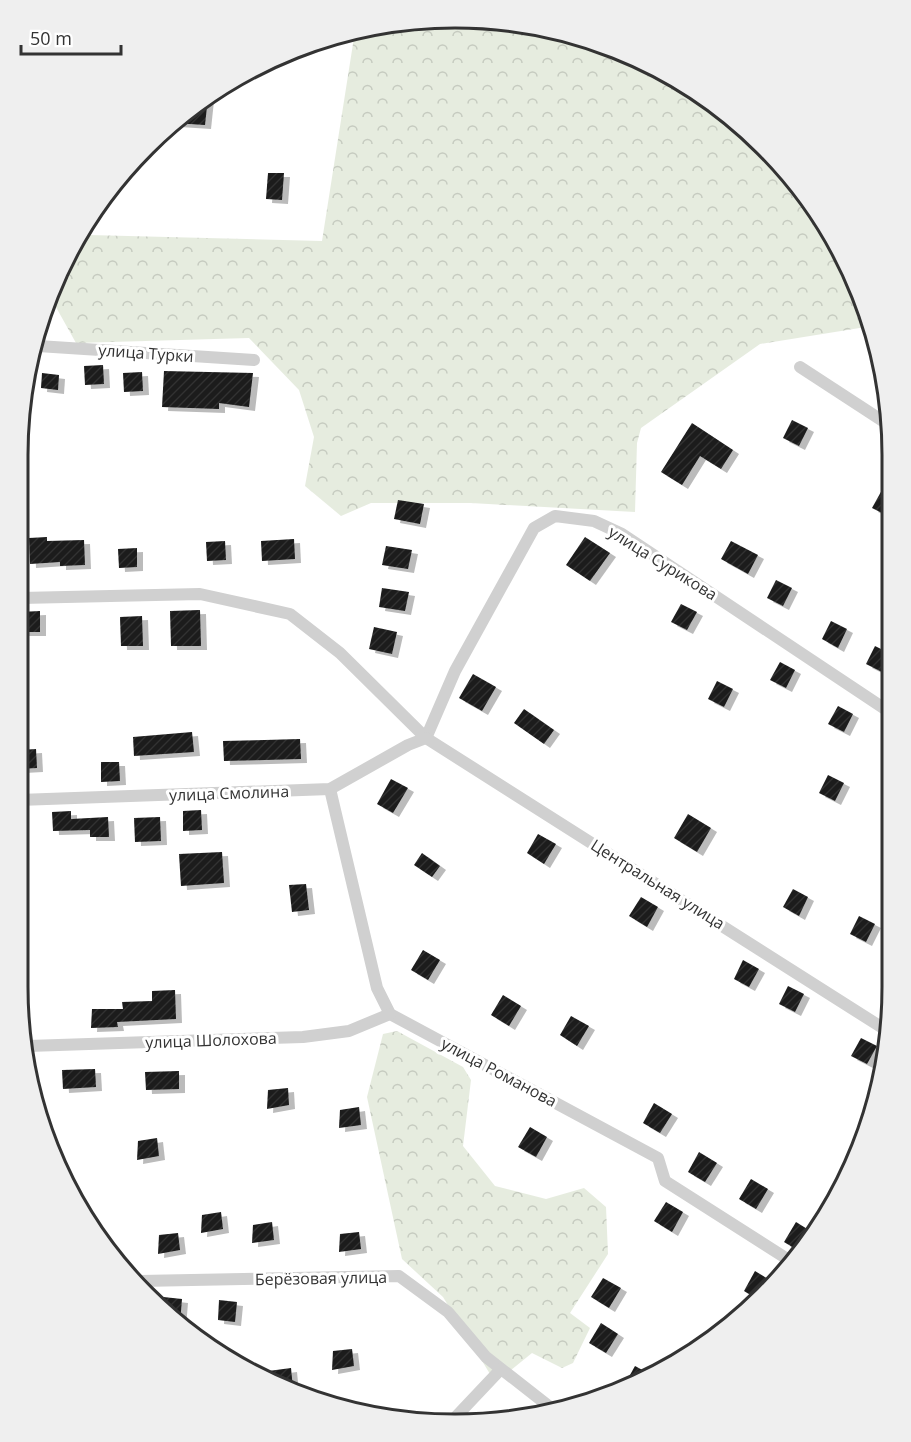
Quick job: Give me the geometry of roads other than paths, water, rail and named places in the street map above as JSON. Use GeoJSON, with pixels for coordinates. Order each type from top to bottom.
{"type":"FeatureCollection","features":[{"type":"Feature","properties":{"kind":"street","name":"улица Турки"},"geometry":{"type":"LineString","coordinates":[[43,346],[254,360]]}},
{"type":"Feature","properties":{"kind":"street"},"geometry":{"type":"LineString","coordinates":[[800,367],[881,420]]}},
{"type":"Feature","properties":{"kind":"street","name":"улица Сурикова"},"geometry":{"type":"LineString","coordinates":[[426,738],[455,672],[534,528],[555,516],[594,520],[622,534],[882,707]]}},
{"type":"Feature","properties":{"kind":"street","name":"Центральная улица"},"geometry":{"type":"LineString","coordinates":[[28,597],[200,594],[290,614],[339,653],[426,738],[881,1027]]}},
{"type":"Feature","properties":{"kind":"street","name":"улица Смолина"},"geometry":{"type":"LineString","coordinates":[[28,800],[330,789],[408,745],[426,738]]}},
{"type":"Feature","properties":{"kind":"street"},"geometry":{"type":"LineString","coordinates":[[330,789],[377,988],[390,1014]]}},
{"type":"Feature","properties":{"kind":"street","name":"улица Шолохова"},"geometry":{"type":"LineString","coordinates":[[33,1046],[303,1037],[349,1031],[390,1014]]}},
{"type":"Feature","properties":{"kind":"street","name":"улица Романова"},"geometry":{"type":"LineString","coordinates":[[390,1014],[658,1158],[665,1182],[785,1258]]}},
{"type":"Feature","properties":{"kind":"street","name":"Берёзовая улица"},"geometry":{"type":"LineString","coordinates":[[147,1281],[399,1276],[448,1312],[486,1357],[545,1404]]}},
{"type":"Feature","properties":{"kind":"street"},"geometry":{"type":"LineString","coordinates":[[459,1414],[501,1369]]}}]}
